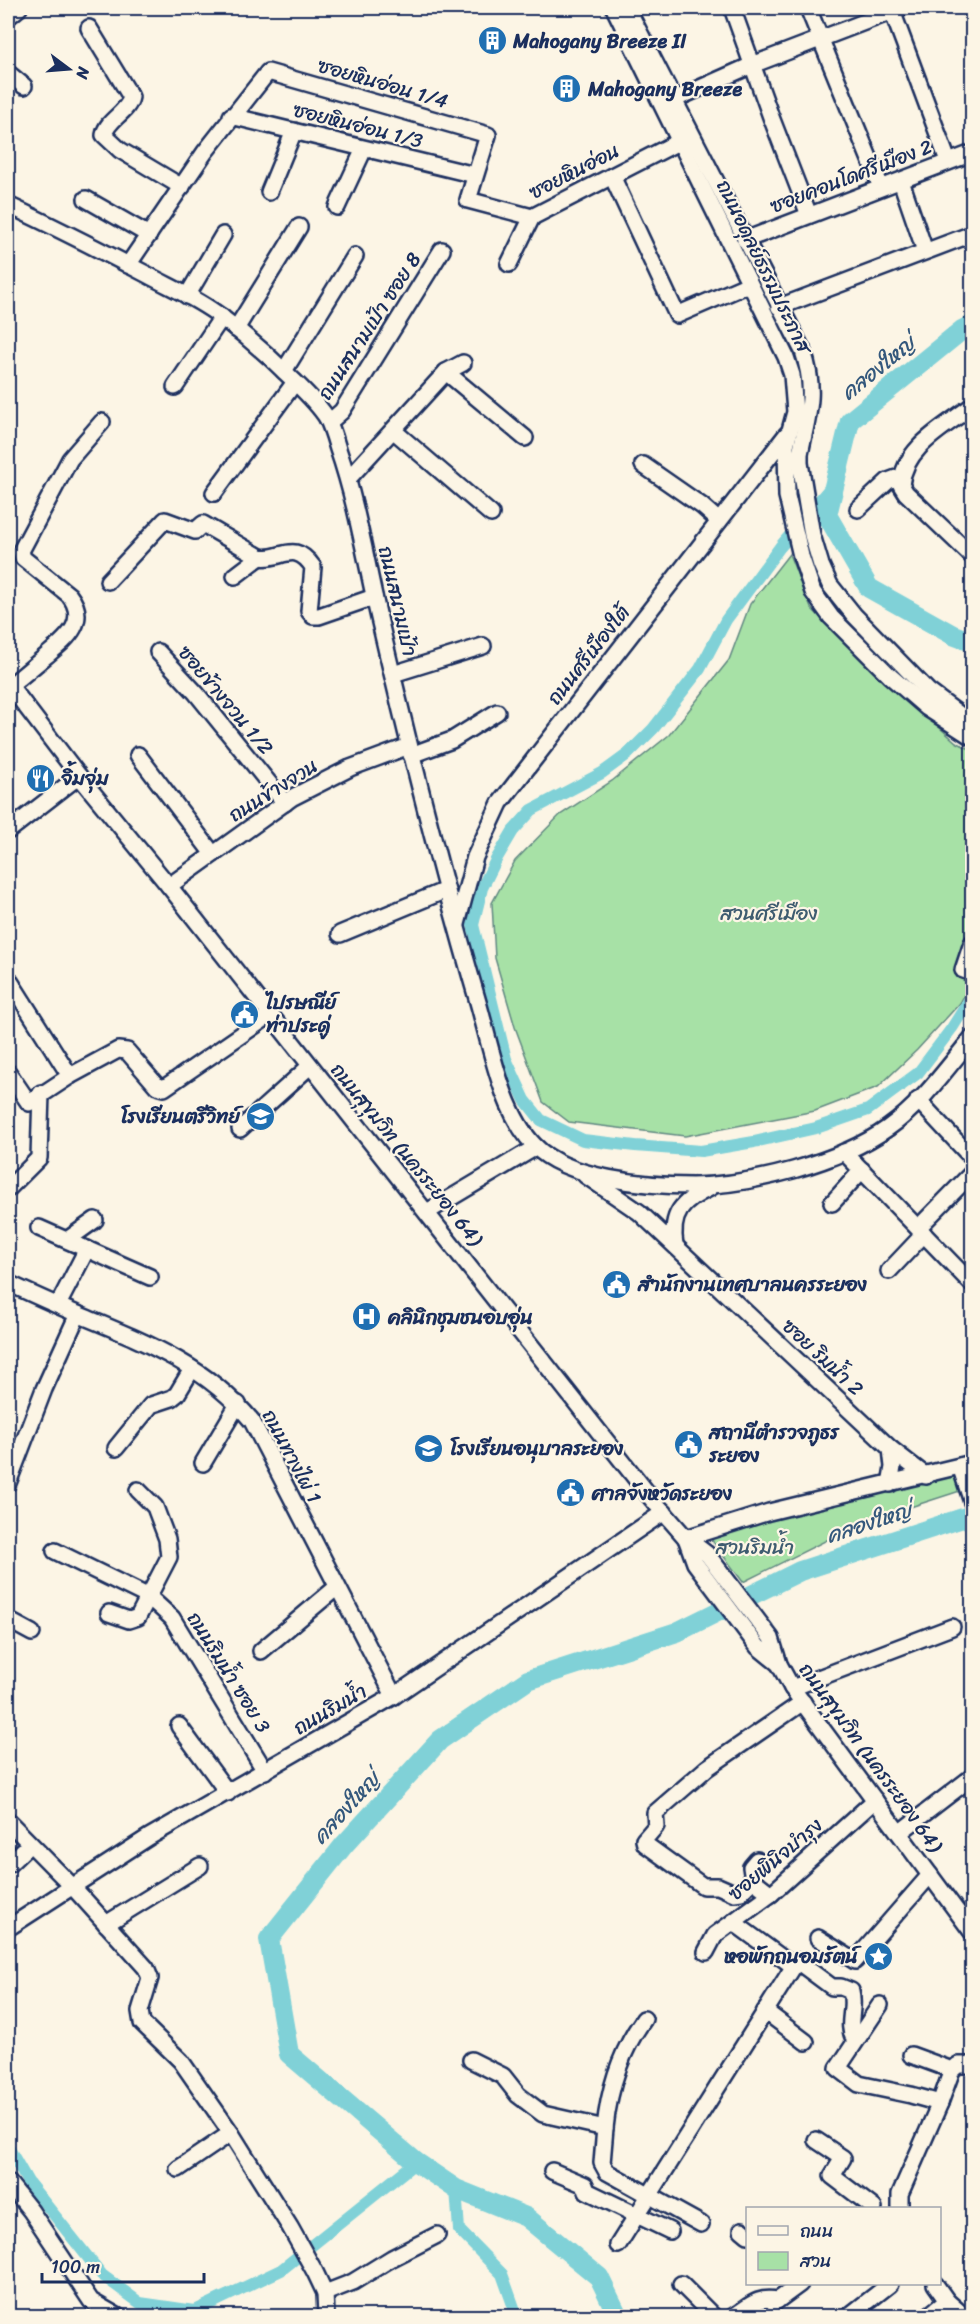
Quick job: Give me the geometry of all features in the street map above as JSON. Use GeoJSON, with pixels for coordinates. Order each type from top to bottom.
{"type":"FeatureCollection","features":[{"type":"Feature","properties":{"kind":"street"},"geometry":{"type":"LineString","coordinates":[[8,16],[19,8]]}},
{"type":"Feature","properties":{"kind":"street","name":"ถนนอดุลย์ธรรมประภาส"},"geometry":{"type":"LineString","coordinates":[[614,8],[745,240],[803,351],[812,392],[800,453],[801,468],[809,524],[821,566],[830,585],[845,605],[928,691],[960,715],[972,720]]}},
{"type":"Feature","properties":{"kind":"street","name":"ถนนอดุลย์ธรรมประภาส"},"geometry":{"type":"LineString","coordinates":[[627,8],[673,99],[686,138],[749,284],[786,357],[792,375],[795,412],[786,446],[787,496],[801,556],[813,592],[822,606],[868,655],[927,708],[972,737]]}},
{"type":"Feature","properties":{"kind":"street"},"geometry":{"type":"LineString","coordinates":[[732,8],[809,215]]}},
{"type":"Feature","properties":{"kind":"street"},"geometry":{"type":"LineString","coordinates":[[808,8],[881,187]]}},
{"type":"Feature","properties":{"kind":"street"},"geometry":{"type":"LineString","coordinates":[[971,8],[972,12]]}},
{"type":"Feature","properties":{"kind":"street"},"geometry":{"type":"LineString","coordinates":[[673,99],[752,65],[895,9],[948,161]]}},
{"type":"Feature","properties":{"kind":"street"},"geometry":{"type":"LineString","coordinates":[[89,28],[131,98],[130,103],[105,128],[104,135],[120,150],[182,187]]}},
{"type":"Feature","properties":{"kind":"street","name":"ซอยหินอ่อน 1/4"},"geometry":{"type":"LineString","coordinates":[[231,116],[268,72],[488,135]]}},
{"type":"Feature","properties":{"kind":"street"},"geometry":{"type":"LineString","coordinates":[[8,73],[24,86]]}},
{"type":"Feature","properties":{"kind":"street"},"geometry":{"type":"LineString","coordinates":[[128,265],[231,116]]}},
{"type":"Feature","properties":{"kind":"street","name":"ซอยหินอ่อน 1/3"},"geometry":{"type":"LineString","coordinates":[[231,116],[475,175]]}},
{"type":"Feature","properties":{"kind":"street"},"geometry":{"type":"LineString","coordinates":[[269,192],[294,131]]}},
{"type":"Feature","properties":{"kind":"street","name":"ซอยหินอ่อน"},"geometry":{"type":"LineString","coordinates":[[488,135],[468,200],[532,217],[686,138]]}},
{"type":"Feature","properties":{"kind":"street"},"geometry":{"type":"LineString","coordinates":[[337,207],[364,149]]}},
{"type":"Feature","properties":{"kind":"street","name":"ซอยคอนโดศรีเมือง 2"},"geometry":{"type":"LineString","coordinates":[[745,240],[972,153]]}},
{"type":"Feature","properties":{"kind":"street"},"geometry":{"type":"LineString","coordinates":[[612,176],[677,315],[749,284]]}},
{"type":"Feature","properties":{"kind":"street"},"geometry":{"type":"LineString","coordinates":[[901,181],[926,252]]}},
{"type":"Feature","properties":{"kind":"street"},"geometry":{"type":"LineString","coordinates":[[87,199],[149,235]]}},
{"type":"Feature","properties":{"kind":"street","name":"ถนนสนามเป้า"},"geometry":{"type":"LineString","coordinates":[[8,205],[128,265],[222,316],[290,377],[313,400],[328,420],[348,479],[410,751],[457,928],[507,1099],[520,1128],[542,1152]]}},
{"type":"Feature","properties":{"kind":"street"},"geometry":{"type":"LineString","coordinates":[[509,264],[532,217]]}},
{"type":"Feature","properties":{"kind":"street"},"geometry":{"type":"LineString","coordinates":[[236,329],[299,227]]}},
{"type":"Feature","properties":{"kind":"street"},"geometry":{"type":"LineString","coordinates":[[779,307],[972,234]]}},
{"type":"Feature","properties":{"kind":"street"},"geometry":{"type":"LineString","coordinates":[[187,296],[223,235]]}},
{"type":"Feature","properties":{"kind":"street","name":"ถนนสนามเป้า ซอย 8"},"geometry":{"type":"LineString","coordinates":[[328,420],[342,411],[442,250]]}},
{"type":"Feature","properties":{"kind":"street"},"geometry":{"type":"LineString","coordinates":[[214,494],[290,377],[355,256]]}},
{"type":"Feature","properties":{"kind":"street"},"geometry":{"type":"LineString","coordinates":[[175,387],[222,316]]}},
{"type":"Feature","properties":{"kind":"street"},"geometry":{"type":"LineString","coordinates":[[348,479],[446,372],[463,363]]}},
{"type":"Feature","properties":{"kind":"street"},"geometry":{"type":"LineString","coordinates":[[446,372],[525,438]]}},
{"type":"Feature","properties":{"kind":"street"},"geometry":{"type":"LineString","coordinates":[[972,406],[919,446],[904,467],[901,480],[906,493],[972,556]]}},
{"type":"Feature","properties":{"kind":"street"},"geometry":{"type":"LineString","coordinates":[[8,684],[61,644],[70,635],[75,625],[77,613],[75,602],[23,558],[21,551],[70,459],[102,422]]}},
{"type":"Feature","properties":{"kind":"street","name":"ถนนศรีเมืองใต้"},"geometry":{"type":"LineString","coordinates":[[457,928],[467,883],[485,832],[500,803],[791,429]]}},
{"type":"Feature","properties":{"kind":"street"},"geometry":{"type":"LineString","coordinates":[[394,431],[491,514]]}},
{"type":"Feature","properties":{"kind":"street"},"geometry":{"type":"LineString","coordinates":[[643,465],[694,500],[718,521]]}},
{"type":"Feature","properties":{"kind":"street"},"geometry":{"type":"LineString","coordinates":[[858,509],[888,481],[896,478],[901,480]]}},
{"type":"Feature","properties":{"kind":"street"},"geometry":{"type":"LineString","coordinates":[[108,581],[165,520],[195,531],[203,524],[260,558],[266,559],[288,552],[300,555],[313,567],[309,611],[313,616],[375,597]]}},
{"type":"Feature","properties":{"kind":"street"},"geometry":{"type":"LineString","coordinates":[[236,576],[260,558]]}},
{"type":"Feature","properties":{"kind":"street"},"geometry":{"type":"LineString","coordinates":[[868,655],[880,642]]}},
{"type":"Feature","properties":{"kind":"street"},"geometry":{"type":"LineString","coordinates":[[393,674],[483,646]]}},
{"type":"Feature","properties":{"kind":"street","name":"ซอยข้างจวน 1/2"},"geometry":{"type":"LineString","coordinates":[[158,652],[196,693],[285,803]]}},
{"type":"Feature","properties":{"kind":"street","name":"ถนนสุขุมวิท (นครระยอง 64)"},"geometry":{"type":"LineString","coordinates":[[8,684],[686,1538],[779,1664],[792,1688],[972,1932]]}},
{"type":"Feature","properties":{"kind":"street","name":"ถนนข้างจวน"},"geometry":{"type":"LineString","coordinates":[[169,886],[285,803],[323,781],[410,751],[452,740],[497,711]]}},
{"type":"Feature","properties":{"kind":"street"},"geometry":{"type":"LineString","coordinates":[[138,755],[213,854]]}},
{"type":"Feature","properties":{"kind":"street"},"geometry":{"type":"LineString","coordinates":[[8,831],[79,776]]}},
{"type":"Feature","properties":{"kind":"street"},"geometry":{"type":"LineString","coordinates":[[340,934],[446,890]]}},
{"type":"Feature","properties":{"kind":"street"},"geometry":{"type":"LineString","coordinates":[[972,943],[963,970],[972,973]]}},
{"type":"Feature","properties":{"kind":"street"},"geometry":{"type":"LineString","coordinates":[[8,978],[70,1076]]}},
{"type":"Feature","properties":{"kind":"street"},"geometry":{"type":"LineString","coordinates":[[8,1072],[29,1102],[118,1050],[127,1051],[157,1086],[164,1089],[270,1015]]}},
{"type":"Feature","properties":{"kind":"street"},"geometry":{"type":"LineString","coordinates":[[427,1212],[542,1152],[578,1169],[617,1180],[660,1185],[715,1185],[753,1179],[844,1152],[863,1144],[890,1127],[918,1100],[972,1040]]}},
{"type":"Feature","properties":{"kind":"street"},"geometry":{"type":"LineString","coordinates":[[240,1128],[310,1066]]}},
{"type":"Feature","properties":{"kind":"street"},"geometry":{"type":"LineString","coordinates":[[10,1181],[39,1158],[41,1094]]}},
{"type":"Feature","properties":{"kind":"street"},"geometry":{"type":"LineString","coordinates":[[918,1100],[972,1158]]}},
{"type":"Feature","properties":{"kind":"street"},"geometry":{"type":"LineString","coordinates":[[844,1152],[972,1284]]}},
{"type":"Feature","properties":{"kind":"street","name":"ซอย ริมน้ำ 2"},"geometry":{"type":"LineString","coordinates":[[578,1169],[639,1212],[891,1449],[926,1476]]}},
{"type":"Feature","properties":{"kind":"street"},"geometry":{"type":"LineString","coordinates":[[832,1203],[862,1170]]}},
{"type":"Feature","properties":{"kind":"street"},"geometry":{"type":"LineString","coordinates":[[890,1271],[921,1231],[972,1173]]}},
{"type":"Feature","properties":{"kind":"street"},"geometry":{"type":"LineString","coordinates":[[639,1212],[638,1196],[644,1184]]}},
{"type":"Feature","properties":{"kind":"street"},"geometry":{"type":"LineString","coordinates":[[660,1185],[675,1196],[678,1212],[672,1232],[675,1245]]}},
{"type":"Feature","properties":{"kind":"street"},"geometry":{"type":"LineString","coordinates":[[656,1228],[669,1224],[695,1195],[715,1185]]}},
{"type":"Feature","properties":{"kind":"street"},"geometry":{"type":"LineString","coordinates":[[67,1240],[95,1220]]}},
{"type":"Feature","properties":{"kind":"street"},"geometry":{"type":"LineString","coordinates":[[39,1228],[150,1277]]}},
{"type":"Feature","properties":{"kind":"street"},"geometry":{"type":"LineString","coordinates":[[58,1305],[87,1249]]}},
{"type":"Feature","properties":{"kind":"street","name":"ถนนทางไผ่ 1"},"geometry":{"type":"LineString","coordinates":[[8,1283],[164,1350],[216,1385],[238,1404],[252,1421],[394,1696]]}},
{"type":"Feature","properties":{"kind":"street"},"geometry":{"type":"LineString","coordinates":[[8,1483],[44,1389],[78,1314]]}},
{"type":"Feature","properties":{"kind":"street"},"geometry":{"type":"LineString","coordinates":[[116,1448],[151,1405],[177,1394],[192,1369]]}},
{"type":"Feature","properties":{"kind":"street"},"geometry":{"type":"LineString","coordinates":[[203,1463],[238,1404]]}},
{"type":"Feature","properties":{"kind":"street"},"geometry":{"type":"LineString","coordinates":[[890,1484],[893,1467],[891,1449]]}},
{"type":"Feature","properties":{"kind":"street"},"geometry":{"type":"LineString","coordinates":[[686,1538],[769,1512],[966,1465],[965,1482],[972,1502]]}},
{"type":"Feature","properties":{"kind":"street"},"geometry":{"type":"LineString","coordinates":[[109,1613],[129,1620],[138,1617],[169,1557],[167,1539],[155,1507],[138,1490]]}},
{"type":"Feature","properties":{"kind":"street","name":"ถนนริมน้ำ"},"geometry":{"type":"LineString","coordinates":[[8,1928],[149,1837],[394,1696],[664,1512]]}},
{"type":"Feature","properties":{"kind":"street","name":"ถนนริมน้ำ ซอย 3"},"geometry":{"type":"LineString","coordinates":[[55,1551],[149,1597],[172,1618],[266,1771]]}},
{"type":"Feature","properties":{"kind":"street"},"geometry":{"type":"LineString","coordinates":[[261,1651],[337,1587]]}},
{"type":"Feature","properties":{"kind":"street"},"geometry":{"type":"LineString","coordinates":[[8,1620],[32,1633]]}},
{"type":"Feature","properties":{"kind":"street"},"geometry":{"type":"LineString","coordinates":[[792,1688],[951,1627]]}},
{"type":"Feature","properties":{"kind":"street"},"geometry":{"type":"LineString","coordinates":[[753,1880],[741,1892],[734,1893],[718,1887],[703,1886],[645,1844],[644,1840],[656,1826],[655,1813],[707,1768],[803,1701]]}},
{"type":"Feature","properties":{"kind":"street"},"geometry":{"type":"LineString","coordinates":[[179,1726],[228,1793]]}},
{"type":"Feature","properties":{"kind":"street"},"geometry":{"type":"LineString","coordinates":[[899,1833],[970,1785]]}},
{"type":"Feature","properties":{"kind":"street","name":"ซอยพินิจบำรุง"},"geometry":{"type":"LineString","coordinates":[[706,1952],[715,1935],[771,1894],[875,1800]]}},
{"type":"Feature","properties":{"kind":"street"},"geometry":{"type":"LineString","coordinates":[[8,1821],[73,1887],[146,1968],[150,1978],[140,2011],[142,2023],[181,2061],[231,2133],[315,2272],[325,2293],[326,2316]]}},
{"type":"Feature","properties":{"kind":"street"},"geometry":{"type":"LineString","coordinates":[[8,1865],[30,1844]]}},
{"type":"Feature","properties":{"kind":"street"},"geometry":{"type":"LineString","coordinates":[[757,1860],[752,1867],[753,1880],[771,1894]]}},
{"type":"Feature","properties":{"kind":"street"},"geometry":{"type":"LineString","coordinates":[[106,1924],[200,1866]]}},
{"type":"Feature","properties":{"kind":"street"},"geometry":{"type":"LineString","coordinates":[[818,1938],[855,1961],[930,1875]]}},
{"type":"Feature","properties":{"kind":"street"},"geometry":{"type":"LineString","coordinates":[[733,1922],[793,1966]]}},
{"type":"Feature","properties":{"kind":"street"},"geometry":{"type":"LineString","coordinates":[[618,2245],[797,1961],[832,1987],[841,1987],[850,1991],[853,2001],[849,2030],[855,2041]]}},
{"type":"Feature","properties":{"kind":"street"},"geometry":{"type":"LineString","coordinates":[[880,2005],[838,2068],[859,2084],[940,2103]]}},
{"type":"Feature","properties":{"kind":"street"},"geometry":{"type":"LineString","coordinates":[[765,2011],[806,2042]]}},
{"type":"Feature","properties":{"kind":"street"},"geometry":{"type":"LineString","coordinates":[[644,2019],[619,2065],[607,2108],[602,2163],[607,2172],[701,2224]]}},
{"type":"Feature","properties":{"kind":"street"},"geometry":{"type":"LineString","coordinates":[[911,2055],[952,2070]]}},
{"type":"Feature","properties":{"kind":"street"},"geometry":{"type":"LineString","coordinates":[[471,2060],[502,2076],[518,2095],[543,2114],[605,2128]]}},
{"type":"Feature","properties":{"kind":"street"},"geometry":{"type":"LineString","coordinates":[[900,2207],[900,2194],[952,2070],[958,2065],[972,2065]]}},
{"type":"Feature","properties":{"kind":"street"},"geometry":{"type":"LineString","coordinates":[[178,2169],[231,2133]]}},
{"type":"Feature","properties":{"kind":"street"},"geometry":{"type":"LineString","coordinates":[[816,2140],[843,2158],[832,2176],[873,2207]]}},
{"type":"Feature","properties":{"kind":"street"},"geometry":{"type":"LineString","coordinates":[[552,2171],[670,2231]]}},
{"type":"Feature","properties":{"kind":"street"},"geometry":{"type":"LineString","coordinates":[[8,2182],[31,2211],[91,2301],[117,2316]]}},
{"type":"Feature","properties":{"kind":"street"},"geometry":{"type":"LineString","coordinates":[[325,2293],[353,2282],[392,2258],[437,2235]]}},
{"type":"Feature","properties":{"kind":"street"},"geometry":{"type":"LineString","coordinates":[[681,2284],[713,2316]]}},
{"type":"Feature","properties":{"kind":"street"},"geometry":{"type":"LineString","coordinates":[[734,2316],[759,2299],[776,2302],[797,2285]]}},
{"type":"Feature","properties":{"kind":"street"},"geometry":{"type":"LineString","coordinates":[[849,2316],[888,2285]]}},
{"type":"Feature","properties":{"kind":"street"},"geometry":{"type":"LineString","coordinates":[[935,2285],[947,2301],[964,2316]]}},
{"type":"Feature","properties":{"kind":"street"},"geometry":{"type":"LineString","coordinates":[[928,2316],[947,2301]]}},
{"type":"Feature","properties":{"kind":"green space","name":"สวนศรีเมือง"},"geometry":{"type":"Polygon","coordinates":[[[789,554],[811,608],[863,660],[956,742],[972,750],[972,981],[960,1003],[917,1050],[878,1087],[815,1111],[685,1136],[569,1122],[543,1102],[515,1027],[495,958],[492,903],[515,861],[560,815],[612,781],[669,735],[729,660],[750,604],[789,554]]]}},
{"type":"Feature","properties":{"kind":"green space","name":"สวนริมน้ำ"},"geometry":{"type":"Polygon","coordinates":[[[957,1471],[963,1490],[861,1523],[743,1582],[708,1535],[957,1471]]]}},
{"type":"Feature","properties":{"kind":"waterway","name":"คลองใหญ่"},"geometry":{"type":"LineString","coordinates":[[972,325],[962,330],[850,421],[827,515],[869,588],[953,635],[972,642]]}},
{"type":"Feature","properties":{"kind":"waterway"},"geometry":{"type":"LineString","coordinates":[[836,481],[780,547],[726,620],[700,669],[653,729],[628,754],[602,773],[532,810],[513,831],[497,858],[482,888],[473,925],[506,1059],[525,1100],[541,1120],[583,1140],[701,1151],[816,1128],[868,1110],[918,1073],[952,1028],[972,996]]}},
{"type":"Feature","properties":{"kind":"waterway","name":"คลองใหญ่"},"geometry":{"type":"LineString","coordinates":[[618,2316],[599,2277],[526,2217],[456,2189],[416,2162],[289,2054],[269,1939],[344,1845],[440,1740],[528,1680],[677,1632],[800,1571],[972,1515]]}},
{"type":"Feature","properties":{"kind":"waterway"},"geometry":{"type":"LineString","coordinates":[[8,2147],[28,2182],[102,2275],[140,2303],[195,2311],[281,2270],[416,2162]]}},
{"type":"Feature","properties":{"kind":"waterway"},"geometry":{"type":"LineString","coordinates":[[456,2189],[459,2230],[502,2274],[517,2316]]}},
{"type":"Feature","properties":{"kind":"place","name":"Mahogany Breeze II"},"geometry":{"type":"Point","coordinates":[492,41]}},
{"type":"Feature","properties":{"kind":"place","name":"Mahogany Breeze"},"geometry":{"type":"Point","coordinates":[567,89]}},
{"type":"Feature","properties":{"kind":"place","name":"จิ้มจุ่ม"},"geometry":{"type":"Point","coordinates":[40,778]}},
{"type":"Feature","properties":{"kind":"place","name":"ไปรษณีย์ ท่าประดู่"},"geometry":{"type":"Point","coordinates":[245,1014]}},
{"type":"Feature","properties":{"kind":"place","name":"โรงเรียนตรีวิทย์"},"geometry":{"type":"Point","coordinates":[261,1116]}},
{"type":"Feature","properties":{"kind":"place","name":"สำนักงานเทศบาลนครระยอง"},"geometry":{"type":"Point","coordinates":[617,1284]}},
{"type":"Feature","properties":{"kind":"place","name":"คลินิกชุมชนอบอุ่น"},"geometry":{"type":"Point","coordinates":[367,1317]}},
{"type":"Feature","properties":{"kind":"place","name":"สถานีตำรวจภูธร ระยอง"},"geometry":{"type":"Point","coordinates":[688,1444]}},
{"type":"Feature","properties":{"kind":"place","name":"โรงเรียนอนุบาลระยอง"},"geometry":{"type":"Point","coordinates":[429,1448]}},
{"type":"Feature","properties":{"kind":"place","name":"ศาลจังหวัดระยอง"},"geometry":{"type":"Point","coordinates":[571,1493]}},
{"type":"Feature","properties":{"kind":"place","name":"หอพักถนอมรัตน์"},"geometry":{"type":"Point","coordinates":[879,1956]}}]}
